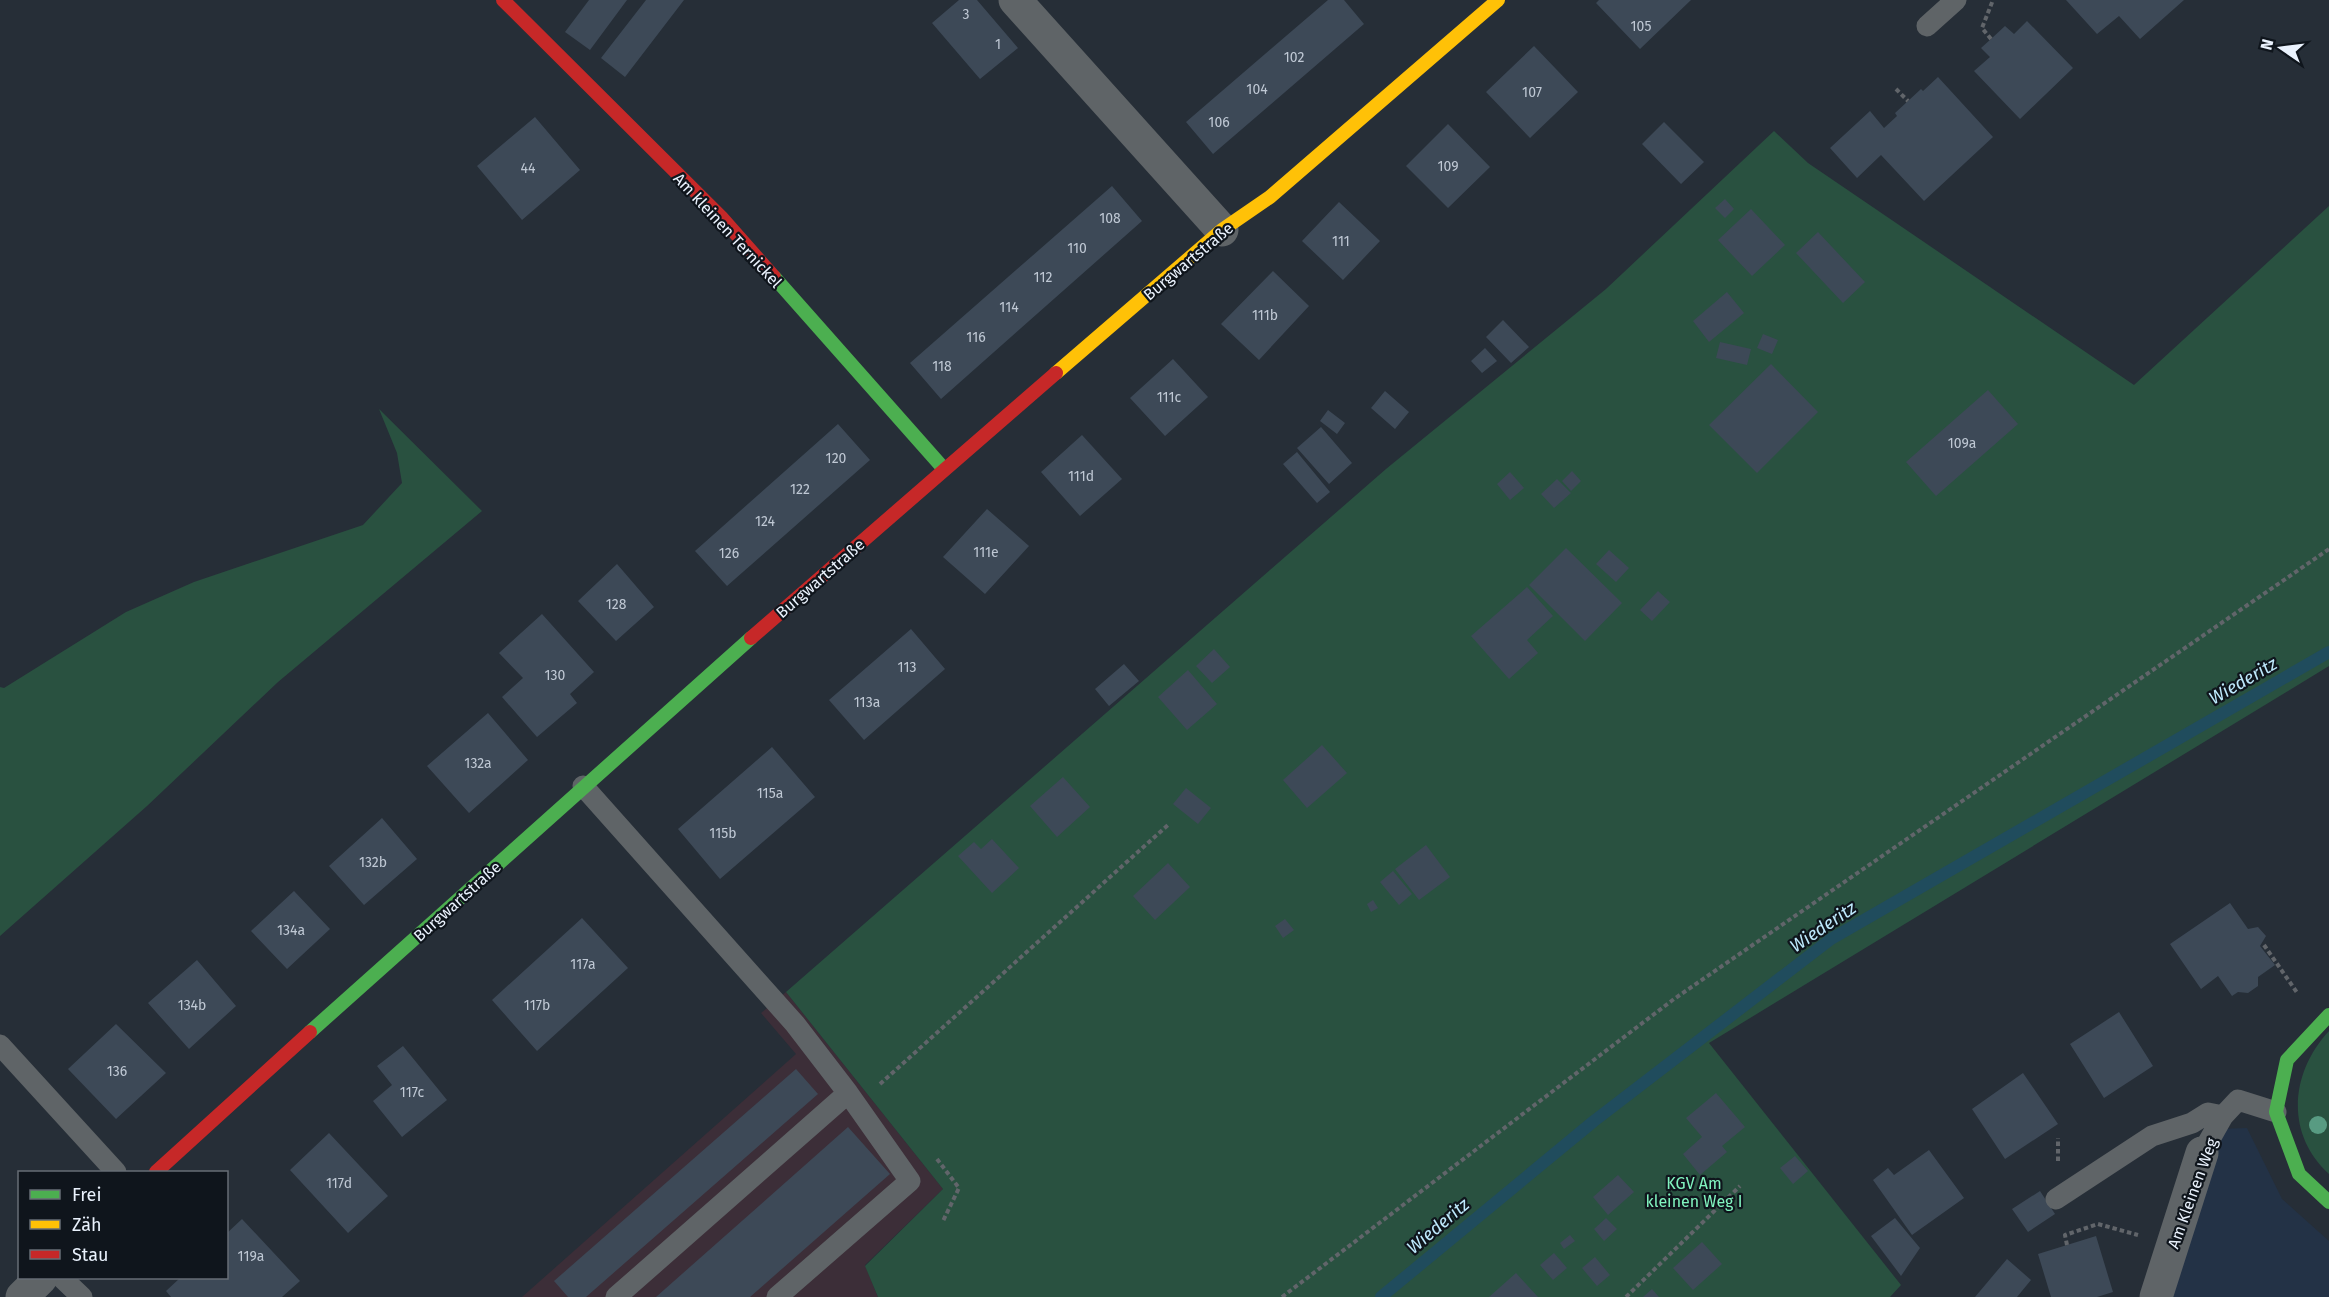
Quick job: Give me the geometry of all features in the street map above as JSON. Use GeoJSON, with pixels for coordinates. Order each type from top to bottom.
{"type":"FeatureCollection","features":[{"type":"Feature","properties":{"kind":"street","name":"Am kleinen Ternickel"},"geometry":{"type":"LineString","coordinates":[[503,0],[721,217],[944,469]]}},
{"type":"Feature","properties":{"kind":"street"},"geometry":{"type":"LineString","coordinates":[[1015,0],[1222,230]]}},
{"type":"Feature","properties":{"kind":"street","name":"Burgwartstraße"},"geometry":{"type":"LineString","coordinates":[[158,1171],[583,786],[944,469],[1222,230],[1270,197],[1498,0]]}},
{"type":"Feature","properties":{"kind":"street"},"geometry":{"type":"LineString","coordinates":[[2329,1015],[2287,1060],[2276,1112],[2299,1174],[2329,1202]]}},
{"type":"Feature","properties":{"kind":"street","name":"Am Kleinen Weg"},"geometry":{"type":"LineString","coordinates":[[2156,1297],[2202,1153]]}},
{"type":"Feature","properties":{"kind":"street"},"geometry":{"type":"LineString","coordinates":[[22,1297],[40,1279]]}},
{"type":"Feature","properties":{"kind":"lane"},"geometry":{"type":"LineString","coordinates":[[1926,26],[1956,0]]}},
{"type":"Feature","properties":{"kind":"lane"},"geometry":{"type":"LineString","coordinates":[[583,786],[787,1015],[848,1093],[910,1181],[777,1297]]}},
{"type":"Feature","properties":{"kind":"lane"},"geometry":{"type":"LineString","coordinates":[[0,1045],[114,1171]]}},
{"type":"Feature","properties":{"kind":"lane"},"geometry":{"type":"LineString","coordinates":[[616,1297],[848,1093]]}},
{"type":"Feature","properties":{"kind":"lane","name":"Am Kleinen Weg"},"geometry":{"type":"LineString","coordinates":[[2202,1153],[2223,1116],[2238,1100],[2276,1112]]}},
{"type":"Feature","properties":{"kind":"lane"},"geometry":{"type":"LineString","coordinates":[[2056,1199],[2152,1136],[2192,1123],[2208,1113],[2223,1116]]}},
{"type":"Feature","properties":{"kind":"lane"},"geometry":{"type":"LineString","coordinates":[[63,1279],[82,1297]]}},
{"type":"Feature","properties":{"kind":"path"},"geometry":{"type":"LineString","coordinates":[[1991,39],[1982,28],[1993,0]]}},
{"type":"Feature","properties":{"kind":"path"},"geometry":{"type":"LineString","coordinates":[[1896,89],[1908,101]]}},
{"type":"Feature","properties":{"kind":"path"},"geometry":{"type":"LineString","coordinates":[[1282,1297],[1674,999],[2329,549]]}},
{"type":"Feature","properties":{"kind":"path"},"geometry":{"type":"LineString","coordinates":[[887,1093],[879,1083],[1170,824]]}},
{"type":"Feature","properties":{"kind":"path"},"geometry":{"type":"LineString","coordinates":[[2264,945],[2300,996]]}},
{"type":"Feature","properties":{"kind":"path"},"geometry":{"type":"LineString","coordinates":[[930,1150],[959,1188],[943,1221]]}},
{"type":"Feature","properties":{"kind":"path"},"geometry":{"type":"LineString","coordinates":[[1626,1297],[1740,1186]]}},
{"type":"Feature","properties":{"kind":"path"},"geometry":{"type":"LineString","coordinates":[[2067,1245],[2065,1235],[2098,1224],[2146,1238]]}},
{"type":"Feature","properties":{"kind":"shaded area"},"geometry":{"type":"Polygon","coordinates":[[[786,992],[943,1189],[865,1265],[878,1297],[522,1297],[796,1054],[761,1013],[786,992]]]}},
{"type":"Feature","properties":{"kind":"shaded area"},"geometry":{"type":"Polygon","coordinates":[[[2247,1128],[2282,1199],[2329,1241],[2329,1297],[2170,1297],[2218,1129],[2247,1128]]]}},
{"type":"Feature","properties":{"kind":"green space","name":"KGV Am kleinen Weg I"},"geometry":{"type":"Polygon","coordinates":[[[1774,131],[1808,163],[2134,385],[2329,206],[2329,666],[1709,1043],[1901,1285],[1890,1297],[878,1297],[865,1266],[943,1189],[786,992],[1386,469],[1606,289],[1774,131]]]}},
{"type":"Feature","properties":{"kind":"green space"},"geometry":{"type":"Polygon","coordinates":[[[379,409],[482,511],[278,682],[147,806],[0,936],[0,687],[4,688],[126,612],[194,582],[363,525],[402,483],[397,453],[379,409]]]}},
{"type":"Feature","properties":{"kind":"green space"},"geometry":{"type":"Polygon","coordinates":[[[2329,1031],[2329,1174],[2315,1158],[2305,1141],[2299,1122],[2298,1103],[2300,1084],[2306,1065],[2329,1031]]]}},
{"type":"Feature","properties":{"kind":"building"},"geometry":{"type":"Polygon","coordinates":[[[589,0],[627,0],[590,50],[565,32],[589,0]]]}},
{"type":"Feature","properties":{"kind":"building"},"geometry":{"type":"Polygon","coordinates":[[[646,0],[684,0],[625,77],[601,58],[646,0]]]}},
{"type":"Feature","properties":{"kind":"building"},"geometry":{"type":"Polygon","coordinates":[[[959,0],[977,0],[1018,48],[980,79],[932,23],[959,0]]]}},
{"type":"Feature","properties":{"kind":"building"},"geometry":{"type":"Polygon","coordinates":[[[1328,0],[1344,0],[1364,24],[1213,154],[1186,122],[1328,0]]]}},
{"type":"Feature","properties":{"kind":"building"},"geometry":{"type":"Polygon","coordinates":[[[1599,0],[1691,0],[1640,49],[1596,3],[1599,0]]]}},
{"type":"Feature","properties":{"kind":"building"},"geometry":{"type":"Polygon","coordinates":[[[2066,0],[2184,0],[2140,39],[2119,16],[2097,34],[2066,0]]]}},
{"type":"Feature","properties":{"kind":"building"},"geometry":{"type":"Polygon","coordinates":[[[2027,21],[2073,68],[2020,119],[1974,71],[1990,57],[1981,48],[2005,26],[2014,34],[2027,21]]]}},
{"type":"Feature","properties":{"kind":"building"},"geometry":{"type":"Polygon","coordinates":[[[1534,46],[1578,92],[1530,138],[1486,92],[1534,46]]]}},
{"type":"Feature","properties":{"kind":"building"},"geometry":{"type":"Polygon","coordinates":[[[1938,77],[1993,137],[1924,201],[1881,155],[1857,178],[1830,148],[1870,111],[1884,128],[1897,116],[1895,113],[1938,77]]]}},
{"type":"Feature","properties":{"kind":"building"},"geometry":{"type":"Polygon","coordinates":[[[535,117],[580,170],[522,220],[477,166],[535,117]]]}},
{"type":"Feature","properties":{"kind":"building"},"geometry":{"type":"Polygon","coordinates":[[[1664,122],[1704,162],[1681,184],[1642,144],[1664,122]]]}},
{"type":"Feature","properties":{"kind":"building"},"geometry":{"type":"Polygon","coordinates":[[[1448,124],[1490,167],[1448,208],[1406,166],[1448,124]]]}},
{"type":"Feature","properties":{"kind":"building"},"geometry":{"type":"Polygon","coordinates":[[[1112,186],[1142,221],[941,399],[910,363],[1112,186]]]}},
{"type":"Feature","properties":{"kind":"building"},"geometry":{"type":"Polygon","coordinates":[[[1725,199],[1734,209],[1725,218],[1715,208],[1725,199]]]}},
{"type":"Feature","properties":{"kind":"building"},"geometry":{"type":"Polygon","coordinates":[[[1339,202],[1380,241],[1343,280],[1302,241],[1339,202]]]}},
{"type":"Feature","properties":{"kind":"building"},"geometry":{"type":"Polygon","coordinates":[[[1751,209],[1785,245],[1752,276],[1718,240],[1751,209]]]}},
{"type":"Feature","properties":{"kind":"building"},"geometry":{"type":"Polygon","coordinates":[[[1818,232],[1865,282],[1843,303],[1796,253],[1818,232]]]}},
{"type":"Feature","properties":{"kind":"building"},"geometry":{"type":"Polygon","coordinates":[[[1273,271],[1309,306],[1259,360],[1221,324],[1273,271]]]}},
{"type":"Feature","properties":{"kind":"building"},"geometry":{"type":"Polygon","coordinates":[[[1727,292],[1744,313],[1709,342],[1693,321],[1727,292]]]}},
{"type":"Feature","properties":{"kind":"building"},"geometry":{"type":"Polygon","coordinates":[[[1503,320],[1529,347],[1511,363],[1486,337],[1503,320]]]}},
{"type":"Feature","properties":{"kind":"building"},"geometry":{"type":"Polygon","coordinates":[[[1763,334],[1778,340],[1772,354],[1757,348],[1763,334]]]}},
{"type":"Feature","properties":{"kind":"building"},"geometry":{"type":"Polygon","coordinates":[[[1720,342],[1751,349],[1747,365],[1716,358],[1720,342]]]}},
{"type":"Feature","properties":{"kind":"building"},"geometry":{"type":"Polygon","coordinates":[[[1485,348],[1497,361],[1482,373],[1471,361],[1485,348]]]}},
{"type":"Feature","properties":{"kind":"building"},"geometry":{"type":"Polygon","coordinates":[[[1173,359],[1208,397],[1165,436],[1130,398],[1173,359]]]}},
{"type":"Feature","properties":{"kind":"building"},"geometry":{"type":"Polygon","coordinates":[[[1771,364],[1818,412],[1757,473],[1709,425],[1771,364]]]}},
{"type":"Feature","properties":{"kind":"building"},"geometry":{"type":"Polygon","coordinates":[[[1988,390],[2018,424],[1936,496],[1906,462],[1988,390]]]}},
{"type":"Feature","properties":{"kind":"building"},"geometry":{"type":"Polygon","coordinates":[[[1385,391],[1409,412],[1395,429],[1371,408],[1385,391]]]}},
{"type":"Feature","properties":{"kind":"building"},"geometry":{"type":"Polygon","coordinates":[[[1328,410],[1345,423],[1337,434],[1320,421],[1328,410]]]}},
{"type":"Feature","properties":{"kind":"building"},"geometry":{"type":"Polygon","coordinates":[[[838,424],[870,460],[727,586],[695,551],[838,424]]]}},
{"type":"Feature","properties":{"kind":"building"},"geometry":{"type":"Polygon","coordinates":[[[1321,427],[1352,463],[1329,484],[1297,448],[1321,427]]]}},
{"type":"Feature","properties":{"kind":"building"},"geometry":{"type":"Polygon","coordinates":[[[1082,435],[1122,479],[1080,516],[1041,472],[1082,435]]]}},
{"type":"Feature","properties":{"kind":"building"},"geometry":{"type":"Polygon","coordinates":[[[1297,452],[1330,492],[1317,503],[1283,464],[1297,452]]]}},
{"type":"Feature","properties":{"kind":"building"},"geometry":{"type":"Polygon","coordinates":[[[1572,471],[1581,481],[1571,491],[1562,481],[1572,471]]]}},
{"type":"Feature","properties":{"kind":"building"},"geometry":{"type":"Polygon","coordinates":[[[1510,472],[1524,488],[1510,500],[1497,484],[1510,472]]]}},
{"type":"Feature","properties":{"kind":"building"},"geometry":{"type":"Polygon","coordinates":[[[1557,479],[1571,493],[1554,508],[1541,494],[1557,479]]]}},
{"type":"Feature","properties":{"kind":"building"},"geometry":{"type":"Polygon","coordinates":[[[987,509],[1029,546],[985,594],[943,557],[987,509]]]}},
{"type":"Feature","properties":{"kind":"building"},"geometry":{"type":"Polygon","coordinates":[[[1566,548],[1622,603],[1585,641],[1529,585],[1566,548]]]}},
{"type":"Feature","properties":{"kind":"building"},"geometry":{"type":"Polygon","coordinates":[[[1609,550],[1629,568],[1616,582],[1596,564],[1609,550]]]}},
{"type":"Feature","properties":{"kind":"building"},"geometry":{"type":"Polygon","coordinates":[[[617,564],[654,607],[616,641],[578,601],[617,564]]]}},
{"type":"Feature","properties":{"kind":"building"},"geometry":{"type":"Polygon","coordinates":[[[1527,587],[1553,616],[1527,640],[1538,653],[1509,679],[1471,636],[1527,587]]]}},
{"type":"Feature","properties":{"kind":"building"},"geometry":{"type":"Polygon","coordinates":[[[1658,591],[1670,602],[1652,621],[1640,610],[1658,591]]]}},
{"type":"Feature","properties":{"kind":"building"},"geometry":{"type":"Polygon","coordinates":[[[542,614],[594,672],[570,694],[577,703],[537,737],[502,697],[523,678],[499,653],[542,614]]]}},
{"type":"Feature","properties":{"kind":"building"},"geometry":{"type":"Polygon","coordinates":[[[911,629],[945,669],[864,740],[829,700],[911,629]]]}},
{"type":"Feature","properties":{"kind":"building"},"geometry":{"type":"Polygon","coordinates":[[[1214,649],[1230,667],[1212,683],[1196,666],[1214,649]]]}},
{"type":"Feature","properties":{"kind":"building"},"geometry":{"type":"Polygon","coordinates":[[[1124,664],[1139,681],[1109,706],[1095,689],[1124,664]]]}},
{"type":"Feature","properties":{"kind":"building"},"geometry":{"type":"Polygon","coordinates":[[[1188,670],[1217,704],[1187,730],[1158,697],[1188,670]]]}},
{"type":"Feature","properties":{"kind":"building"},"geometry":{"type":"Polygon","coordinates":[[[488,713],[528,760],[469,813],[427,766],[488,713]]]}},
{"type":"Feature","properties":{"kind":"building"},"geometry":{"type":"Polygon","coordinates":[[[1322,745],[1347,773],[1307,808],[1283,780],[1322,745]]]}},
{"type":"Feature","properties":{"kind":"building"},"geometry":{"type":"Polygon","coordinates":[[[772,747],[815,797],[720,879],[678,829],[772,747]]]}},
{"type":"Feature","properties":{"kind":"building"},"geometry":{"type":"Polygon","coordinates":[[[1063,777],[1090,807],[1057,837],[1030,806],[1063,777]]]}},
{"type":"Feature","properties":{"kind":"building"},"geometry":{"type":"Polygon","coordinates":[[[1186,788],[1211,808],[1198,824],[1173,804],[1186,788]]]}},
{"type":"Feature","properties":{"kind":"building"},"geometry":{"type":"Polygon","coordinates":[[[382,818],[417,859],[364,905],[329,866],[382,818]]]}},
{"type":"Feature","properties":{"kind":"building"},"geometry":{"type":"Polygon","coordinates":[[[992,839],[1019,868],[992,893],[958,856],[974,842],[981,849],[992,839]]]}},
{"type":"Feature","properties":{"kind":"building"},"geometry":{"type":"Polygon","coordinates":[[[1426,845],[1450,877],[1419,900],[1395,869],[1426,845]]]}},
{"type":"Feature","properties":{"kind":"building"},"geometry":{"type":"Polygon","coordinates":[[[1168,863],[1190,887],[1155,920],[1133,896],[1168,863]]]}},
{"type":"Feature","properties":{"kind":"building"},"geometry":{"type":"Polygon","coordinates":[[[1393,871],[1412,894],[1399,905],[1380,882],[1393,871]]]}},
{"type":"Feature","properties":{"kind":"building"},"geometry":{"type":"Polygon","coordinates":[[[294,891],[330,929],[287,969],[251,931],[294,891]]]}},
{"type":"Feature","properties":{"kind":"building"},"geometry":{"type":"Polygon","coordinates":[[[1373,900],[1378,908],[1371,912],[1367,904],[1373,900]]]}},
{"type":"Feature","properties":{"kind":"building"},"geometry":{"type":"Polygon","coordinates":[[[2230,903],[2248,929],[2258,927],[2266,936],[2260,946],[2275,965],[2258,977],[2258,986],[2248,993],[2238,992],[2232,996],[2218,976],[2201,989],[2170,944],[2230,903]]]}},
{"type":"Feature","properties":{"kind":"building"},"geometry":{"type":"Polygon","coordinates":[[[582,918],[628,968],[537,1051],[492,1000],[582,918]]]}},
{"type":"Feature","properties":{"kind":"building"},"geometry":{"type":"Polygon","coordinates":[[[1285,919],[1294,930],[1283,938],[1275,926],[1285,919]]]}},
{"type":"Feature","properties":{"kind":"building"},"geometry":{"type":"Polygon","coordinates":[[[197,960],[236,1006],[189,1049],[148,1003],[197,960]]]}},
{"type":"Feature","properties":{"kind":"building"},"geometry":{"type":"Polygon","coordinates":[[[2119,1012],[2153,1066],[2104,1098],[2070,1044],[2119,1012]]]}},
{"type":"Feature","properties":{"kind":"building"},"geometry":{"type":"Polygon","coordinates":[[[116,1024],[166,1073],[116,1119],[68,1069],[116,1024]]]}},
{"type":"Feature","properties":{"kind":"building"},"geometry":{"type":"Polygon","coordinates":[[[403,1046],[447,1100],[402,1137],[373,1101],[392,1085],[377,1066],[403,1046]]]}},
{"type":"Feature","properties":{"kind":"building"},"geometry":{"type":"Polygon","coordinates":[[[796,1069],[818,1094],[586,1297],[568,1297],[554,1281],[796,1069]]]}},
{"type":"Feature","properties":{"kind":"building"},"geometry":{"type":"Polygon","coordinates":[[[2023,1073],[2058,1124],[2005,1159],[1972,1109],[2023,1073]]]}},
{"type":"Feature","properties":{"kind":"building"},"geometry":{"type":"Polygon","coordinates":[[[1716,1093],[1745,1127],[1722,1146],[1727,1152],[1700,1175],[1683,1154],[1702,1137],[1686,1118],[1716,1093]]]}},
{"type":"Feature","properties":{"kind":"building"},"geometry":{"type":"Polygon","coordinates":[[[848,1127],[890,1174],[750,1297],[656,1297],[848,1127]]]}},
{"type":"Feature","properties":{"kind":"building"},"geometry":{"type":"Polygon","coordinates":[[[329,1133],[388,1196],[348,1233],[290,1170],[329,1133]]]}},
{"type":"Feature","properties":{"kind":"building"},"geometry":{"type":"Polygon","coordinates":[[[1929,1150],[1964,1198],[1912,1235],[1873,1180],[1888,1168],[1894,1175],[1929,1150]]]}},
{"type":"Feature","properties":{"kind":"building"},"geometry":{"type":"Polygon","coordinates":[[[1795,1156],[1808,1171],[1793,1184],[1780,1168],[1795,1156]]]}},
{"type":"Feature","properties":{"kind":"building"},"geometry":{"type":"Polygon","coordinates":[[[1618,1175],[1634,1192],[1608,1215],[1593,1197],[1618,1175]]]}},
{"type":"Feature","properties":{"kind":"building"},"geometry":{"type":"Polygon","coordinates":[[[2040,1191],[2055,1214],[2028,1232],[2012,1209],[2040,1191]]]}},
{"type":"Feature","properties":{"kind":"building"},"geometry":{"type":"Polygon","coordinates":[[[1606,1218],[1617,1229],[1604,1241],[1594,1229],[1606,1218]]]}},
{"type":"Feature","properties":{"kind":"building"},"geometry":{"type":"Polygon","coordinates":[[[1895,1218],[1920,1248],[1901,1276],[1871,1236],[1895,1218]]]}},
{"type":"Feature","properties":{"kind":"building"},"geometry":{"type":"Polygon","coordinates":[[[242,1219],[300,1281],[282,1297],[171,1297],[166,1291],[179,1279],[228,1279],[228,1232],[242,1219]]]}},
{"type":"Feature","properties":{"kind":"building"},"geometry":{"type":"Polygon","coordinates":[[[1570,1235],[1575,1241],[1564,1249],[1560,1243],[1570,1235]]]}},
{"type":"Feature","properties":{"kind":"building"},"geometry":{"type":"Polygon","coordinates":[[[2096,1236],[2113,1292],[2097,1297],[2051,1297],[2038,1254],[2096,1236]]]}},
{"type":"Feature","properties":{"kind":"building"},"geometry":{"type":"Polygon","coordinates":[[[1702,1242],[1722,1264],[1693,1290],[1673,1268],[1702,1242]]]}},
{"type":"Feature","properties":{"kind":"building"},"geometry":{"type":"Polygon","coordinates":[[[1554,1253],[1567,1268],[1553,1280],[1540,1265],[1554,1253]]]}},
{"type":"Feature","properties":{"kind":"building"},"geometry":{"type":"Polygon","coordinates":[[[1595,1257],[1610,1275],[1597,1286],[1582,1268],[1595,1257]]]}},
{"type":"Feature","properties":{"kind":"building"},"geometry":{"type":"Polygon","coordinates":[[[2007,1259],[2031,1280],[2017,1297],[1975,1297],[2007,1259]]]}},
{"type":"Feature","properties":{"kind":"building"},"geometry":{"type":"Polygon","coordinates":[[[1516,1273],[1538,1297],[1489,1297],[1516,1273]]]}},
{"type":"Feature","properties":{"kind":"building"},"geometry":{"type":"Polygon","coordinates":[[[1652,1289],[1659,1297],[1643,1297],[1652,1289]]]}},
{"type":"Feature","properties":{"kind":"waterway","name":"Wiederitz"},"geometry":{"type":"LineString","coordinates":[[1381,1297],[1594,1121],[1831,939],[2329,652]]}},
{"type":"Feature","properties":{"kind":"traffic: fast"},"geometry":{"type":"LineString","coordinates":[[774,277],[944,469]]}},
{"type":"Feature","properties":{"kind":"traffic: fast"},"geometry":{"type":"LineString","coordinates":[[310,1032],[751,638]]}},
{"type":"Feature","properties":{"kind":"traffic: fast"},"geometry":{"type":"LineString","coordinates":[[2329,1015],[2287,1060],[2276,1112],[2299,1174],[2329,1202]]}},
{"type":"Feature","properties":{"kind":"traffic: slow"},"geometry":{"type":"LineString","coordinates":[[1056,373],[1222,230],[1270,197],[1498,0]]}},
{"type":"Feature","properties":{"kind":"traffic: jam"},"geometry":{"type":"LineString","coordinates":[[503,0],[721,217],[774,277]]}},
{"type":"Feature","properties":{"kind":"traffic: jam"},"geometry":{"type":"LineString","coordinates":[[751,638],[1056,373]]}},
{"type":"Feature","properties":{"kind":"traffic: jam"},"geometry":{"type":"LineString","coordinates":[[157,1171],[310,1032]]}}]}
